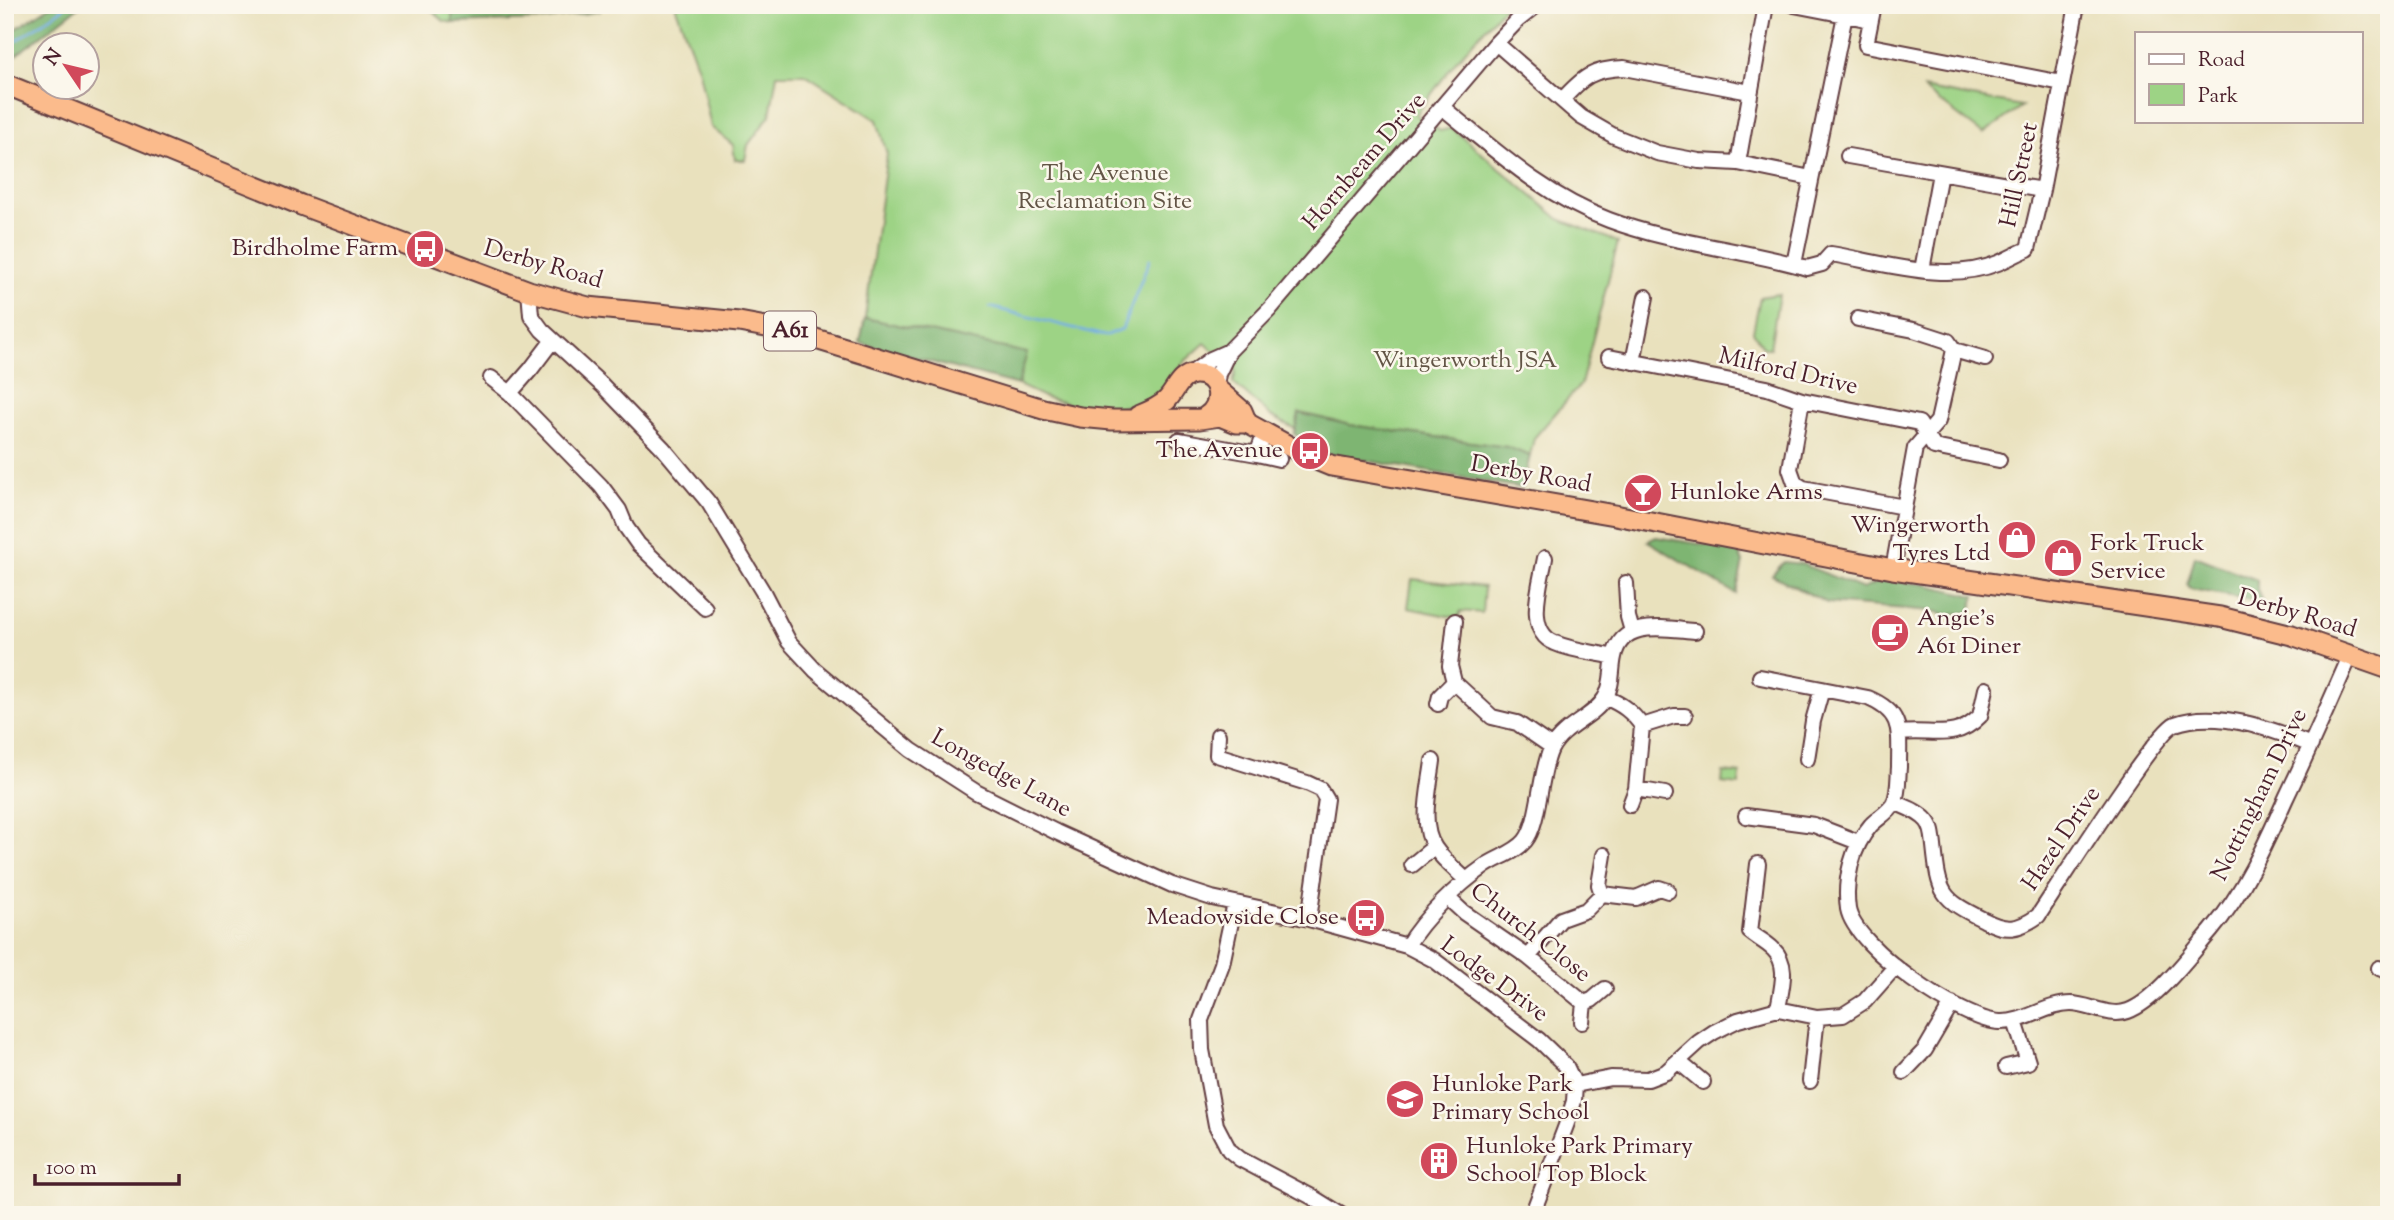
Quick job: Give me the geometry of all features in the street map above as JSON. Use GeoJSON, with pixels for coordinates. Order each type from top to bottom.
{"type":"FeatureCollection","features":[{"type":"Feature","properties":{"kind":"highway","name":"Derby Road"},"geometry":{"type":"LineString","coordinates":[[5,84],[351,225],[529,291],[588,307],[766,326],[817,339],[1043,409],[1080,417],[1130,420],[1220,416],[1237,423],[1247,423],[1331,466],[1615,515],[1893,569],[2220,617],[2292,635],[2389,668]]}},
{"type":"Feature","properties":{"kind":"highway"},"geometry":{"type":"LineString","coordinates":[[1202,375],[1209,379],[1217,388],[1216,408],[1198,418],[1177,408],[1174,401],[1182,382],[1202,375]]}},
{"type":"Feature","properties":{"kind":"highway","name":"Derby Road"},"geometry":{"type":"LineString","coordinates":[[1130,420],[1159,407],[1182,382]]}},
{"type":"Feature","properties":{"kind":"highway","name":"Derby Road"},"geometry":{"type":"LineString","coordinates":[[1217,388],[1242,411],[1247,423]]}},
{"type":"Feature","properties":{"kind":"street","name":"Hornbeam Drive"},"geometry":{"type":"LineString","coordinates":[[1217,388],[1218,374],[1229,351],[1270,309],[1496,43],[1537,5]]}},
{"type":"Feature","properties":{"kind":"street"},"geometry":{"type":"LineString","coordinates":[[1738,163],[1766,5]]}},
{"type":"Feature","properties":{"kind":"street"},"geometry":{"type":"LineString","coordinates":[[1794,5],[1844,15],[1872,13],[1866,45],[2062,83]]}},
{"type":"Feature","properties":{"kind":"street","name":"Hill Street"},"geometry":{"type":"LineString","coordinates":[[1442,107],[1518,171],[1568,201],[1609,220],[1807,268],[1822,264],[1831,254],[1922,270],[1953,272],[1996,264],[2028,249],[2042,190],[2077,5]]}},
{"type":"Feature","properties":{"kind":"street"},"geometry":{"type":"LineString","coordinates":[[1794,264],[1844,15]]}},
{"type":"Feature","properties":{"kind":"street"},"geometry":{"type":"LineString","coordinates":[[1496,43],[1581,117],[1614,136],[1657,153],[1699,161],[1738,163],[1811,178]]}},
{"type":"Feature","properties":{"kind":"street"},"geometry":{"type":"LineString","coordinates":[[1562,100],[1590,73],[1604,68],[1624,68],[1749,92]]}},
{"type":"Feature","properties":{"kind":"street"},"geometry":{"type":"LineString","coordinates":[[1848,156],[2042,190]]}},
{"type":"Feature","properties":{"kind":"street"},"geometry":{"type":"LineString","coordinates":[[1922,270],[1940,173]]}},
{"type":"Feature","properties":{"kind":"street","name":"Longedge Lane"},"geometry":{"type":"LineString","coordinates":[[529,291],[531,315],[542,330],[656,441],[709,503],[763,592],[789,642],[844,696],[911,750],[976,792],[1172,885],[1235,903]]}},
{"type":"Feature","properties":{"kind":"street"},"geometry":{"type":"LineString","coordinates":[[1633,362],[1646,297]]}},
{"type":"Feature","properties":{"kind":"street"},"geometry":{"type":"LineString","coordinates":[[1858,319],[1914,330],[1948,341],[1954,350],[1985,359]]}},
{"type":"Feature","properties":{"kind":"street"},"geometry":{"type":"LineString","coordinates":[[510,393],[553,340]]}},
{"type":"Feature","properties":{"kind":"street"},"geometry":{"type":"LineString","coordinates":[[1893,569],[1914,448],[1938,421],[1954,350]]}},
{"type":"Feature","properties":{"kind":"street","name":"Hornbeam Drive"},"geometry":{"type":"LineString","coordinates":[[1182,382],[1211,359],[1229,351]]}},
{"type":"Feature","properties":{"kind":"street","name":"Milford Drive"},"geometry":{"type":"LineString","coordinates":[[1609,357],[1768,388],[1802,400],[1919,423],[1934,447],[1999,460]]}},
{"type":"Feature","properties":{"kind":"street"},"geometry":{"type":"LineString","coordinates":[[491,377],[601,486],[619,510],[626,527],[638,544],[705,608]]}},
{"type":"Feature","properties":{"kind":"street"},"geometry":{"type":"LineString","coordinates":[[1802,400],[1790,469],[1795,483],[1803,488],[1904,507]]}},
{"type":"Feature","properties":{"kind":"street"},"geometry":{"type":"LineString","coordinates":[[1257,454],[1265,433]]}},
{"type":"Feature","properties":{"kind":"street"},"geometry":{"type":"LineString","coordinates":[[1178,440],[1279,459]]}},
{"type":"Feature","properties":{"kind":"street"},"geometry":{"type":"LineString","coordinates":[[1545,558],[1536,608],[1537,621],[1544,636],[1556,644],[1614,657]]}},
{"type":"Feature","properties":{"kind":"street"},"geometry":{"type":"LineString","coordinates":[[1626,583],[1628,617],[1632,631]]}},
{"type":"Feature","properties":{"kind":"street"},"geometry":{"type":"LineString","coordinates":[[1455,621],[1450,666],[1454,682],[1492,717],[1517,723],[1552,747]]}},
{"type":"Feature","properties":{"kind":"street"},"geometry":{"type":"LineString","coordinates":[[1407,946],[1415,933],[1466,880],[1525,841],[1531,830],[1542,773],[1552,747],[1562,735],[1606,698],[1618,645],[1632,631],[1642,629],[1695,631]]}},
{"type":"Feature","properties":{"kind":"street","name":"Nottingham Drive"},"geometry":{"type":"LineString","coordinates":[[2015,1021],[2053,1006],[2072,1004],[2104,1011],[2127,1012],[2161,989],[2222,917],[2257,863],[2351,654]]}},
{"type":"Feature","properties":{"kind":"street"},"geometry":{"type":"LineString","coordinates":[[1760,677],[1867,698],[1884,705],[1893,716],[1900,733],[1898,786],[1894,802],[1858,842],[1849,879],[1849,912],[1864,938],[1904,975],[1952,1004],[1997,1022],[2015,1021],[2028,1062],[2006,1067]]}},
{"type":"Feature","properties":{"kind":"street"},"geometry":{"type":"LineString","coordinates":[[1438,704],[1440,696],[1454,682]]}},
{"type":"Feature","properties":{"kind":"street"},"geometry":{"type":"LineString","coordinates":[[1807,759],[1813,720],[1822,689]]}},
{"type":"Feature","properties":{"kind":"street"},"geometry":{"type":"LineString","coordinates":[[1900,733],[1917,731],[1951,734],[1961,731],[1980,716],[1986,689]]}},
{"type":"Feature","properties":{"kind":"street"},"geometry":{"type":"LineString","coordinates":[[1606,698],[1634,714],[1642,726],[1636,789],[1630,805]]}},
{"type":"Feature","properties":{"kind":"street"},"geometry":{"type":"LineString","coordinates":[[1642,726],[1674,716],[1685,716]]}},
{"type":"Feature","properties":{"kind":"street","name":"Hazel Drive"},"geometry":{"type":"LineString","coordinates":[[1894,802],[1917,812],[1927,821],[1933,836],[1938,881],[1945,897],[1996,927],[2012,930],[2038,916],[2095,829],[2172,724],[2193,719],[2235,722],[2271,728],[2311,745]]}},
{"type":"Feature","properties":{"kind":"street"},"geometry":{"type":"LineString","coordinates":[[1218,735],[1217,755],[1307,783],[1323,793],[1326,799],[1309,919]]}},
{"type":"Feature","properties":{"kind":"street"},"geometry":{"type":"LineString","coordinates":[[1433,761],[1428,834],[1434,847],[1466,880]]}},
{"type":"Feature","properties":{"kind":"street"},"geometry":{"type":"LineString","coordinates":[[1636,789],[1665,794]]}},
{"type":"Feature","properties":{"kind":"street"},"geometry":{"type":"LineString","coordinates":[[1746,816],[1814,825],[1858,842]]}},
{"type":"Feature","properties":{"kind":"street"},"geometry":{"type":"LineString","coordinates":[[1412,865],[1434,847]]}},
{"type":"Feature","properties":{"kind":"street"},"geometry":{"type":"LineString","coordinates":[[1602,894],[1599,885],[1604,855]]}},
{"type":"Feature","properties":{"kind":"street"},"geometry":{"type":"LineString","coordinates":[[1758,864],[1750,932],[1773,949],[1782,960],[1784,970],[1778,1009]]}},
{"type":"Feature","properties":{"kind":"street"},"geometry":{"type":"LineString","coordinates":[[1528,957],[1561,919],[1586,909],[1602,894],[1636,898],[1659,888],[1668,891]]}},
{"type":"Feature","properties":{"kind":"street","name":"Church Close"},"geometry":{"type":"LineString","coordinates":[[1448,898],[1463,912],[1528,957],[1584,1003]]}},
{"type":"Feature","properties":{"kind":"street"},"geometry":{"type":"LineString","coordinates":[[1235,903],[1222,964],[1201,1020],[1202,1050],[1216,1125],[1229,1150],[1240,1159],[1341,1215]]}},
{"type":"Feature","properties":{"kind":"street","name":"Lodge Drive"},"geometry":{"type":"LineString","coordinates":[[1235,903],[1309,919],[1407,946],[1434,960],[1539,1040],[1566,1066],[1575,1085]]}},
{"type":"Feature","properties":{"kind":"street"},"geometry":{"type":"LineString","coordinates":[[1532,1215],[1567,1123],[1574,1101],[1575,1085],[1611,1078],[1648,1079],[1666,1072],[1714,1032],[1738,1020],[1778,1009],[1817,1017],[1843,1015],[1865,1001],[1895,967]]}},
{"type":"Feature","properties":{"kind":"street","name":"Church Close"},"geometry":{"type":"LineString","coordinates":[[1584,1003],[1605,989]]}},
{"type":"Feature","properties":{"kind":"street","name":"Church Close"},"geometry":{"type":"LineString","coordinates":[[1582,1022],[1584,1003]]}},
{"type":"Feature","properties":{"kind":"street"},"geometry":{"type":"LineString","coordinates":[[1904,1072],[1925,1050],[1952,1004]]}},
{"type":"Feature","properties":{"kind":"street"},"geometry":{"type":"LineString","coordinates":[[1810,1081],[1817,1017]]}},
{"type":"Feature","properties":{"kind":"street"},"geometry":{"type":"LineString","coordinates":[[1679,1062],[1703,1082]]}},
{"type":"Feature","properties":{"kind":"green space"},"geometry":{"type":"Polygon","coordinates":[[[52,5],[81,5],[46,32],[32,32],[32,43],[7,62],[5,36],[52,5]]]}},
{"type":"Feature","properties":{"kind":"green space"},"geometry":{"type":"Polygon","coordinates":[[[425,5],[451,5],[453,23],[444,21],[425,5]]]}},
{"type":"Feature","properties":{"kind":"green space"},"geometry":{"type":"Polygon","coordinates":[[[451,5],[602,5],[599,11],[546,20],[453,23],[451,5]]]}},
{"type":"Feature","properties":{"kind":"green space","name":"The Avenue Reclamation Site"},"geometry":{"type":"Polygon","coordinates":[[[675,5],[1506,5],[1456,61],[1416,115],[1440,131],[1452,128],[1559,219],[1618,242],[1581,384],[1534,438],[1530,456],[1507,447],[1350,425],[1300,413],[1295,429],[1271,416],[1233,383],[1236,371],[1205,343],[1183,363],[1158,395],[1144,403],[1121,407],[1083,408],[1044,397],[1018,385],[1026,353],[865,318],[887,154],[877,120],[805,74],[777,74],[770,115],[748,145],[745,160],[735,160],[733,145],[711,127],[699,71],[675,5]]]}},
{"type":"Feature","properties":{"kind":"green space"},"geometry":{"type":"Polygon","coordinates":[[[1922,88],[2022,106],[1983,134],[1922,88]]]}},
{"type":"Feature","properties":{"kind":"green space"},"geometry":{"type":"Polygon","coordinates":[[[1779,294],[1770,348],[1764,348],[1753,332],[1760,297],[1779,294]]]}},
{"type":"Feature","properties":{"kind":"green space"},"geometry":{"type":"Polygon","coordinates":[[[865,318],[1027,353],[1018,385],[860,343],[865,318]]]}},
{"type":"Feature","properties":{"kind":"green space"},"geometry":{"type":"Polygon","coordinates":[[[1299,413],[1350,425],[1507,447],[1530,456],[1522,488],[1330,454],[1294,434],[1299,413]]]}},
{"type":"Feature","properties":{"kind":"green space"},"geometry":{"type":"Polygon","coordinates":[[[1656,537],[1737,550],[1743,562],[1736,594],[1648,541],[1656,537]]]}},
{"type":"Feature","properties":{"kind":"green space"},"geometry":{"type":"Polygon","coordinates":[[[2195,556],[2257,580],[2262,602],[2191,589],[2187,585],[2195,556]]]}},
{"type":"Feature","properties":{"kind":"green space"},"geometry":{"type":"Polygon","coordinates":[[[1784,562],[1802,564],[1863,589],[1883,580],[1923,584],[1975,596],[1970,612],[1950,615],[1933,611],[1827,603],[1772,575],[1784,562]]]}},
{"type":"Feature","properties":{"kind":"green space"},"geometry":{"type":"Polygon","coordinates":[[[1412,579],[1484,587],[1482,613],[1461,611],[1458,618],[1408,608],[1412,579]]]}},
{"type":"Feature","properties":{"kind":"green space"},"geometry":{"type":"Polygon","coordinates":[[[1723,772],[1740,774],[1739,785],[1722,783],[1723,772]]]}},
{"type":"Feature","properties":{"kind":"waterway"},"geometry":{"type":"LineString","coordinates":[[5,49],[67,5]]}},
{"type":"Feature","properties":{"kind":"waterway"},"geometry":{"type":"LineString","coordinates":[[990,307],[1105,336],[1122,329],[1150,259]]}},
{"type":"Feature","properties":{"kind":"place","name":"Birdholme Farm"},"geometry":{"type":"Point","coordinates":[425,249]}},
{"type":"Feature","properties":{"kind":"place","name":"The Avenue"},"geometry":{"type":"Point","coordinates":[1310,451]}},
{"type":"Feature","properties":{"kind":"place","name":"Hunloke Arms"},"geometry":{"type":"Point","coordinates":[1643,493]}},
{"type":"Feature","properties":{"kind":"place","name":"Wingerworth Tyres Ltd"},"geometry":{"type":"Point","coordinates":[2017,540]}},
{"type":"Feature","properties":{"kind":"place","name":"Fork Truck Service"},"geometry":{"type":"Point","coordinates":[2063,558]}},
{"type":"Feature","properties":{"kind":"place","name":"Angie's A61 Diner"},"geometry":{"type":"Point","coordinates":[1890,633]}},
{"type":"Feature","properties":{"kind":"place","name":"Meadowside Close"},"geometry":{"type":"Point","coordinates":[1366,918]}},
{"type":"Feature","properties":{"kind":"place","name":"Hunloke Park Primary School"},"geometry":{"type":"Point","coordinates":[1405,1099]}},
{"type":"Feature","properties":{"kind":"place","name":"Hunloke Park Primary School Top Block"},"geometry":{"type":"Point","coordinates":[1439,1161]}},
{"type":"Feature","properties":{"kind":"park label","name":"Wingerworth JSA"},"geometry":{"type":"Point","coordinates":[1465,361]}}]}
